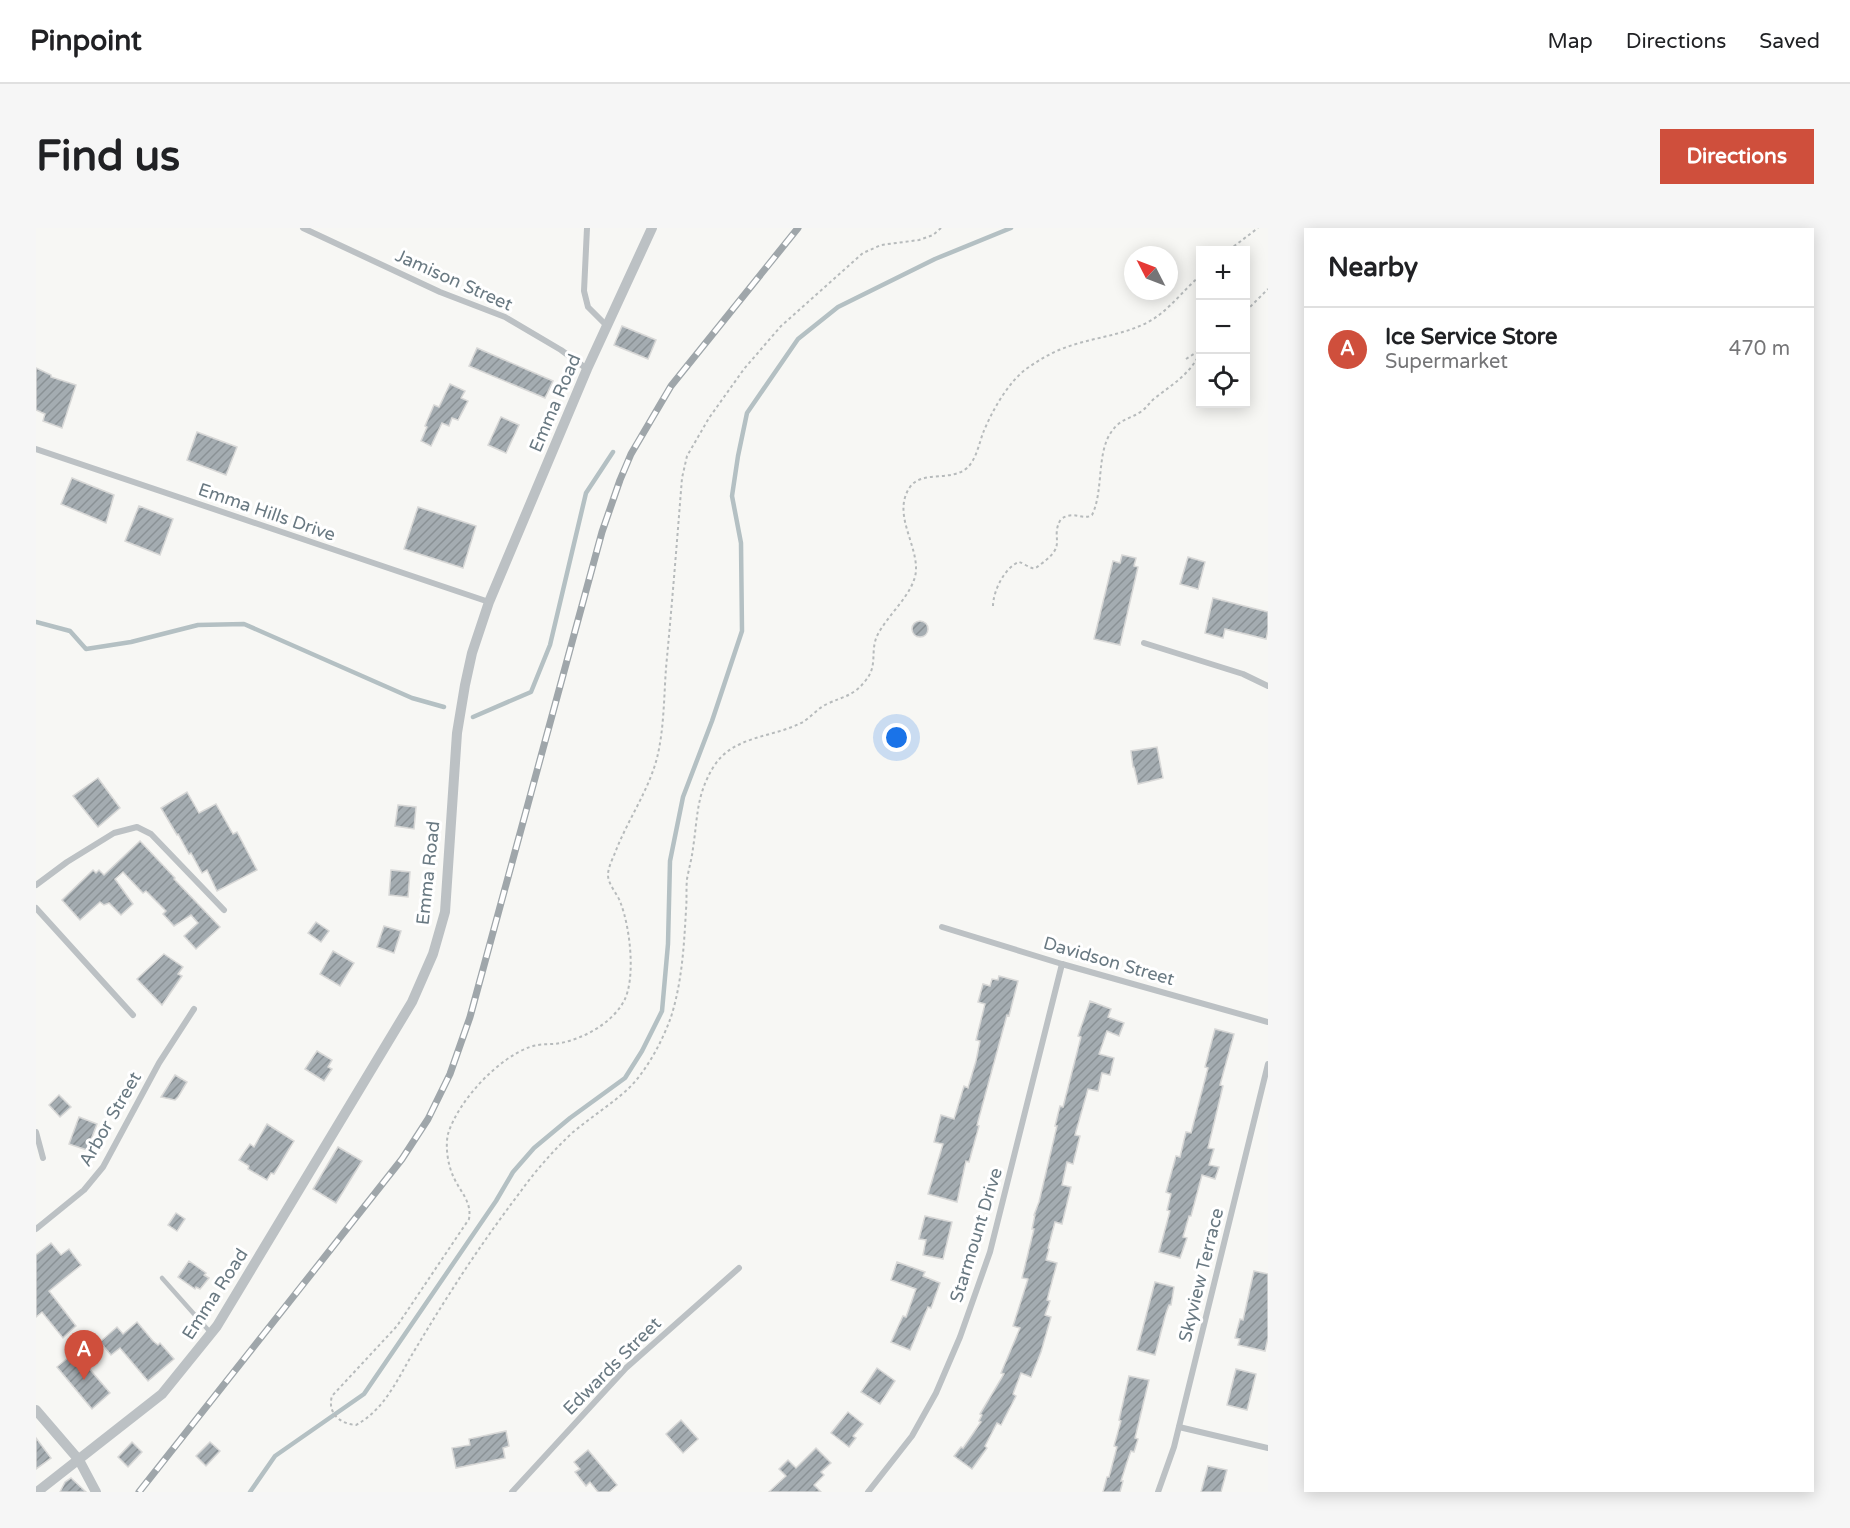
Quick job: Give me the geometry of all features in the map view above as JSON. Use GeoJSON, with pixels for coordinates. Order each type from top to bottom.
{"type":"FeatureCollection","features":[{"type":"Feature","properties":{"kind":"street","name":"Jamison Street"},"geometry":{"type":"LineString","coordinates":[[303,228],[440,292],[505,317],[561,350],[587,369]]}},
{"type":"Feature","properties":{"kind":"street"},"geometry":{"type":"LineString","coordinates":[[587,228],[584,291],[588,307],[606,325]]}},
{"type":"Feature","properties":{"kind":"street","name":"Emma Road"},"geometry":{"type":"LineString","coordinates":[[37,1492],[162,1394],[212,1334],[412,1002],[433,954],[445,912],[458,723],[472,653],[489,602],[587,369],[652,228]]}},
{"type":"Feature","properties":{"kind":"street","name":"Emma Hills Drive"},"geometry":{"type":"LineString","coordinates":[[36,449],[489,602]]}},
{"type":"Feature","properties":{"kind":"street"},"geometry":{"type":"LineString","coordinates":[[1144,642],[1243,674],[1268,686]]}},
{"type":"Feature","properties":{"kind":"street"},"geometry":{"type":"LineString","coordinates":[[36,885],[67,862],[114,833],[137,827],[151,834],[224,910]]}},
{"type":"Feature","properties":{"kind":"street"},"geometry":{"type":"LineString","coordinates":[[36,908],[133,1015]]}},
{"type":"Feature","properties":{"kind":"street","name":"Davidson Street"},"geometry":{"type":"LineString","coordinates":[[942,927],[1062,964],[1268,1022]]}},
{"type":"Feature","properties":{"kind":"street","name":"Starmount Drive"},"geometry":{"type":"LineString","coordinates":[[868,1492],[912,1436],[936,1393],[960,1337],[990,1252],[1062,964]]}},
{"type":"Feature","properties":{"kind":"street","name":"Arbor Street"},"geometry":{"type":"LineString","coordinates":[[36,1229],[84,1190],[103,1167],[159,1063],[194,1010]]}},
{"type":"Feature","properties":{"kind":"street","name":"Skyview Terrace"},"geometry":{"type":"LineString","coordinates":[[1158,1492],[1174,1447],[1268,1064]]}},
{"type":"Feature","properties":{"kind":"street"},"geometry":{"type":"LineString","coordinates":[[36,1132],[44,1158]]}},
{"type":"Feature","properties":{"kind":"street","name":"Edwards Street"},"geometry":{"type":"LineString","coordinates":[[512,1492],[626,1368],[739,1268]]}},
{"type":"Feature","properties":{"kind":"street"},"geometry":{"type":"LineString","coordinates":[[36,1410],[79,1460],[96,1492]]}},
{"type":"Feature","properties":{"kind":"street"},"geometry":{"type":"LineString","coordinates":[[1179,1427],[1268,1448]]}},
{"type":"Feature","properties":{"kind":"lane"},"geometry":{"type":"LineString","coordinates":[[162,1278],[212,1334]]}},
{"type":"Feature","properties":{"kind":"path"},"geometry":{"type":"LineString","coordinates":[[941,228],[933,235],[919,240],[881,245],[863,253],[843,270],[761,347],[723,395],[694,441],[687,456],[682,478],[672,612],[657,757],[608,873],[609,881],[624,911],[630,949],[629,987],[615,1015],[576,1039],[528,1048],[512,1056],[473,1090],[459,1111],[448,1134],[447,1150],[453,1178],[469,1203],[469,1219],[397,1326],[332,1396],[330,1404],[332,1411],[345,1424],[356,1425],[378,1410],[458,1281],[521,1191],[547,1158],[570,1135],[630,1087],[649,1059],[670,1020],[676,999],[682,966],[687,878],[691,863],[698,802],[704,784],[720,758],[729,750],[806,720],[827,704],[849,696],[873,670],[875,641],[915,577],[915,554],[903,508],[909,488],[916,481],[924,478],[950,475],[966,469],[973,461],[985,429],[1002,398],[1022,373],[1044,357],[1069,346],[1143,325],[1170,307],[1196,280]]}},
{"type":"Feature","properties":{"kind":"path"},"geometry":{"type":"LineString","coordinates":[[1234,246],[1258,228]]}},
{"type":"Feature","properties":{"kind":"path"},"geometry":{"type":"LineString","coordinates":[[1250,306],[1268,289]]}},
{"type":"Feature","properties":{"kind":"path"},"geometry":{"type":"LineString","coordinates":[[1186,359],[1196,354]]}},
{"type":"Feature","properties":{"kind":"path"},"geometry":{"type":"LineString","coordinates":[[993,606],[996,589],[1011,567],[1019,562],[1036,568],[1055,551],[1058,542],[1057,528],[1061,519],[1070,514],[1085,518],[1092,515],[1105,445],[1110,434],[1118,423],[1140,413],[1182,378],[1199,354]]}},
{"type":"Feature","properties":{"kind":"building"},"geometry":{"type":"Polygon","coordinates":[[[622,326],[656,340],[648,359],[614,345],[622,326]]]}},
{"type":"Feature","properties":{"kind":"building"},"geometry":{"type":"Polygon","coordinates":[[[477,348],[553,381],[545,398],[469,366],[477,348]]]}},
{"type":"Feature","properties":{"kind":"building"},"geometry":{"type":"Polygon","coordinates":[[[36,368],[51,377],[76,385],[62,428],[43,421],[45,414],[36,410],[36,368]]]}},
{"type":"Feature","properties":{"kind":"building"},"geometry":{"type":"Polygon","coordinates":[[[450,384],[465,391],[461,398],[468,401],[458,420],[452,418],[449,426],[442,423],[431,446],[421,441],[427,427],[425,426],[434,405],[439,407],[450,384]]]}},
{"type":"Feature","properties":{"kind":"building"},"geometry":{"type":"Polygon","coordinates":[[[501,417],[519,425],[506,453],[488,445],[501,417]]]}},
{"type":"Feature","properties":{"kind":"building"},"geometry":{"type":"Polygon","coordinates":[[[197,432],[237,447],[226,475],[187,460],[197,432]]]}},
{"type":"Feature","properties":{"kind":"building"},"geometry":{"type":"Polygon","coordinates":[[[72,478],[114,495],[106,523],[61,504],[72,478]]]}},
{"type":"Feature","properties":{"kind":"building"},"geometry":{"type":"Polygon","coordinates":[[[139,506],[173,519],[160,555],[125,541],[139,506]]]}},
{"type":"Feature","properties":{"kind":"building"},"geometry":{"type":"Polygon","coordinates":[[[418,507],[476,526],[463,568],[404,549],[418,507]]]}},
{"type":"Feature","properties":{"kind":"building"},"geometry":{"type":"Polygon","coordinates":[[[1122,555],[1136,558],[1134,566],[1138,567],[1120,645],[1094,639],[1113,561],[1120,563],[1122,555]]]}},
{"type":"Feature","properties":{"kind":"building"},"geometry":{"type":"Polygon","coordinates":[[[1188,557],[1205,562],[1198,589],[1180,584],[1188,557]]]}},
{"type":"Feature","properties":{"kind":"building"},"geometry":{"type":"Polygon","coordinates":[[[1213,598],[1268,612],[1266,639],[1225,629],[1223,638],[1205,633],[1213,598]]]}},
{"type":"Feature","properties":{"kind":"building"},"geometry":{"type":"Polygon","coordinates":[[[917,621],[923,621],[928,629],[926,635],[917,637],[912,632],[912,626],[917,621]]]}},
{"type":"Feature","properties":{"kind":"building"},"geometry":{"type":"Polygon","coordinates":[[[1157,747],[1163,778],[1138,784],[1131,751],[1157,747]]]}},
{"type":"Feature","properties":{"kind":"building"},"geometry":{"type":"Polygon","coordinates":[[[98,778],[120,808],[98,827],[73,796],[98,778]]]}},
{"type":"Feature","properties":{"kind":"building"},"geometry":{"type":"Polygon","coordinates":[[[187,792],[199,813],[216,804],[233,834],[237,832],[257,870],[217,891],[207,870],[202,873],[161,808],[187,792]]]}},
{"type":"Feature","properties":{"kind":"building"},"geometry":{"type":"Polygon","coordinates":[[[398,805],[416,807],[414,829],[395,826],[398,805]]]}},
{"type":"Feature","properties":{"kind":"building"},"geometry":{"type":"Polygon","coordinates":[[[140,841],[220,927],[196,949],[184,936],[198,923],[191,915],[174,926],[163,914],[166,911],[146,891],[143,893],[123,872],[115,879],[133,904],[121,915],[109,903],[104,905],[100,902],[80,920],[62,900],[93,870],[96,873],[99,870],[104,875],[140,841]]]}},
{"type":"Feature","properties":{"kind":"building"},"geometry":{"type":"Polygon","coordinates":[[[391,870],[410,872],[408,897],[389,895],[391,870]]]}},
{"type":"Feature","properties":{"kind":"building"},"geometry":{"type":"Polygon","coordinates":[[[316,922],[329,931],[321,942],[308,933],[316,922]]]}},
{"type":"Feature","properties":{"kind":"building"},"geometry":{"type":"Polygon","coordinates":[[[384,926],[401,931],[394,953],[377,947],[384,926]]]}},
{"type":"Feature","properties":{"kind":"building"},"geometry":{"type":"Polygon","coordinates":[[[333,951],[354,963],[340,986],[320,974],[333,951]]]}},
{"type":"Feature","properties":{"kind":"building"},"geometry":{"type":"Polygon","coordinates":[[[164,954],[183,967],[178,974],[182,976],[162,1005],[137,979],[164,954]]]}},
{"type":"Feature","properties":{"kind":"building"},"geometry":{"type":"Polygon","coordinates":[[[999,976],[1018,981],[977,1125],[979,1126],[969,1162],[966,1161],[957,1202],[928,1194],[943,1144],[934,1142],[941,1115],[954,1119],[964,1086],[968,1088],[980,1041],[976,1040],[985,1004],[978,1002],[983,984],[990,986],[992,979],[998,980],[999,976]]]}},
{"type":"Feature","properties":{"kind":"building"},"geometry":{"type":"Polygon","coordinates":[[[1090,1001],[1111,1009],[1108,1017],[1124,1023],[1119,1036],[1107,1031],[1099,1054],[1114,1058],[1110,1075],[1102,1073],[1098,1091],[1088,1089],[1075,1135],[1080,1136],[1073,1164],[1067,1162],[1062,1185],[1071,1187],[1062,1224],[1055,1222],[1046,1260],[1057,1263],[1045,1315],[1051,1317],[1031,1377],[1021,1373],[1013,1394],[1016,1396],[1001,1425],[997,1423],[985,1446],[987,1448],[972,1469],[954,1456],[961,1447],[963,1448],[981,1422],[979,1421],[982,1415],[980,1414],[1004,1374],[1001,1373],[1020,1328],[1013,1326],[1028,1279],[1022,1278],[1034,1229],[1032,1229],[1034,1215],[1039,1202],[1060,1106],[1063,1107],[1081,1037],[1078,1036],[1090,1001]]]}},
{"type":"Feature","properties":{"kind":"building"},"geometry":{"type":"Polygon","coordinates":[[[1215,1029],[1234,1034],[1220,1085],[1223,1086],[1208,1148],[1214,1149],[1209,1165],[1219,1167],[1215,1179],[1202,1175],[1183,1237],[1187,1238],[1180,1258],[1159,1252],[1170,1211],[1167,1210],[1171,1194],[1166,1192],[1176,1156],[1180,1157],[1186,1132],[1191,1133],[1208,1068],[1205,1067],[1215,1029]]]}},
{"type":"Feature","properties":{"kind":"building"},"geometry":{"type":"Polygon","coordinates":[[[317,1051],[332,1060],[328,1067],[332,1069],[324,1081],[305,1069],[317,1051]]]}},
{"type":"Feature","properties":{"kind":"building"},"geometry":{"type":"Polygon","coordinates":[[[175,1075],[187,1082],[178,1097],[175,1100],[161,1097],[175,1075]]]}},
{"type":"Feature","properties":{"kind":"building"},"geometry":{"type":"Polygon","coordinates":[[[59,1095],[71,1107],[60,1117],[49,1105],[59,1095]]]}},
{"type":"Feature","properties":{"kind":"building"},"geometry":{"type":"Polygon","coordinates":[[[79,1117],[97,1124],[87,1150],[69,1144],[79,1117]]]}},
{"type":"Feature","properties":{"kind":"building"},"geometry":{"type":"Polygon","coordinates":[[[267,1124],[294,1141],[274,1174],[271,1173],[267,1180],[248,1169],[249,1166],[239,1160],[250,1144],[254,1147],[267,1124]]]}},
{"type":"Feature","properties":{"kind":"building"},"geometry":{"type":"Polygon","coordinates":[[[338,1147],[362,1161],[336,1203],[313,1189],[338,1147]]]}},
{"type":"Feature","properties":{"kind":"building"},"geometry":{"type":"Polygon","coordinates":[[[176,1213],[185,1219],[177,1231],[168,1225],[176,1213]]]}},
{"type":"Feature","properties":{"kind":"building"},"geometry":{"type":"Polygon","coordinates":[[[925,1216],[952,1222],[943,1259],[923,1255],[926,1240],[919,1239],[925,1216]]]}},
{"type":"Feature","properties":{"kind":"building"},"geometry":{"type":"Polygon","coordinates":[[[51,1243],[61,1255],[69,1249],[81,1265],[49,1291],[76,1326],[63,1338],[42,1312],[36,1317],[36,1255],[51,1243]]]}},
{"type":"Feature","properties":{"kind":"building"},"geometry":{"type":"Polygon","coordinates":[[[189,1261],[206,1273],[204,1275],[209,1278],[200,1289],[196,1287],[195,1289],[178,1277],[189,1261]]]}},
{"type":"Feature","properties":{"kind":"building"},"geometry":{"type":"Polygon","coordinates":[[[897,1262],[925,1272],[923,1276],[940,1283],[931,1308],[928,1307],[910,1350],[891,1342],[903,1316],[906,1317],[916,1289],[891,1280],[897,1262]]]}},
{"type":"Feature","properties":{"kind":"building"},"geometry":{"type":"Polygon","coordinates":[[[1254,1271],[1268,1274],[1268,1338],[1265,1351],[1238,1345],[1240,1339],[1235,1338],[1240,1319],[1243,1320],[1254,1271]]]}},
{"type":"Feature","properties":{"kind":"building"},"geometry":{"type":"Polygon","coordinates":[[[1155,1282],[1174,1287],[1171,1305],[1166,1313],[1155,1355],[1137,1350],[1155,1282]]]}},
{"type":"Feature","properties":{"kind":"building"},"geometry":{"type":"Polygon","coordinates":[[[137,1322],[153,1341],[158,1345],[160,1343],[174,1359],[148,1381],[120,1348],[111,1355],[100,1342],[117,1327],[123,1334],[137,1322]]]}},
{"type":"Feature","properties":{"kind":"building"},"geometry":{"type":"Polygon","coordinates":[[[75,1352],[110,1393],[92,1409],[57,1367],[75,1352]]]}},
{"type":"Feature","properties":{"kind":"building"},"geometry":{"type":"Polygon","coordinates":[[[877,1368],[895,1381],[880,1404],[861,1392],[877,1368]]]}},
{"type":"Feature","properties":{"kind":"building"},"geometry":{"type":"Polygon","coordinates":[[[1236,1369],[1256,1374],[1247,1410],[1227,1405],[1236,1369]]]}},
{"type":"Feature","properties":{"kind":"building"},"geometry":{"type":"Polygon","coordinates":[[[1129,1376],[1149,1380],[1135,1438],[1138,1439],[1134,1452],[1131,1451],[1128,1459],[1120,1492],[1103,1492],[1117,1447],[1114,1446],[1129,1376]]]}},
{"type":"Feature","properties":{"kind":"building"},"geometry":{"type":"Polygon","coordinates":[[[848,1412],[863,1424],[853,1436],[856,1438],[849,1447],[831,1433],[848,1412]]]}},
{"type":"Feature","properties":{"kind":"building"},"geometry":{"type":"Polygon","coordinates":[[[681,1420],[698,1439],[683,1453],[666,1434],[681,1420]]]}},
{"type":"Feature","properties":{"kind":"building"},"geometry":{"type":"Polygon","coordinates":[[[506,1431],[509,1446],[503,1448],[505,1458],[456,1468],[452,1448],[470,1445],[469,1439],[506,1431]]]}},
{"type":"Feature","properties":{"kind":"building"},"geometry":{"type":"Polygon","coordinates":[[[36,1438],[51,1458],[36,1469],[36,1438]]]}},
{"type":"Feature","properties":{"kind":"building"},"geometry":{"type":"Polygon","coordinates":[[[132,1442],[142,1452],[128,1467],[118,1457],[132,1442]]]}},
{"type":"Feature","properties":{"kind":"building"},"geometry":{"type":"Polygon","coordinates":[[[210,1442],[220,1451],[206,1466],[196,1456],[210,1442]]]}},
{"type":"Feature","properties":{"kind":"building"},"geometry":{"type":"Polygon","coordinates":[[[816,1448],[831,1463],[821,1472],[824,1475],[814,1485],[821,1492],[769,1492],[786,1476],[779,1469],[788,1460],[796,1468],[816,1448]]]}},
{"type":"Feature","properties":{"kind":"building"},"geometry":{"type":"Polygon","coordinates":[[[588,1450],[617,1485],[609,1492],[598,1492],[590,1482],[586,1486],[575,1472],[580,1469],[574,1462],[588,1450]]]}},
{"type":"Feature","properties":{"kind":"building"},"geometry":{"type":"Polygon","coordinates":[[[1208,1466],[1227,1470],[1221,1492],[1201,1492],[1208,1466]]]}},
{"type":"Feature","properties":{"kind":"building"},"geometry":{"type":"Polygon","coordinates":[[[71,1478],[86,1492],[60,1492],[65,1482],[71,1478]]]}},
{"type":"Feature","properties":{"kind":"waterway"},"geometry":{"type":"LineString","coordinates":[[250,1492],[275,1456],[364,1394],[496,1201],[513,1172],[534,1148],[570,1118],[625,1078],[642,1051],[662,1011],[668,944],[670,861],[683,797],[712,721],[742,631],[741,543],[732,496],[747,413],[798,339],[838,307],[935,259],[1011,228]]}},
{"type":"Feature","properties":{"kind":"waterway"},"geometry":{"type":"LineString","coordinates":[[473,717],[531,692],[550,645],[586,493],[613,452]]}},
{"type":"Feature","properties":{"kind":"waterway"},"geometry":{"type":"LineString","coordinates":[[36,622],[70,631],[86,649],[131,642],[198,625],[244,624],[412,698],[444,707]]}},
{"type":"Feature","properties":{"kind":"railway"},"geometry":{"type":"LineString","coordinates":[[139,1492],[402,1159],[428,1119],[450,1074],[470,1017],[602,532],[620,480],[631,454],[671,386],[798,228]]}},
{"type":"Feature","properties":{"kind":"place","name":"Ice Service Store"},"geometry":{"type":"Point","coordinates":[84,1380]}}]}
